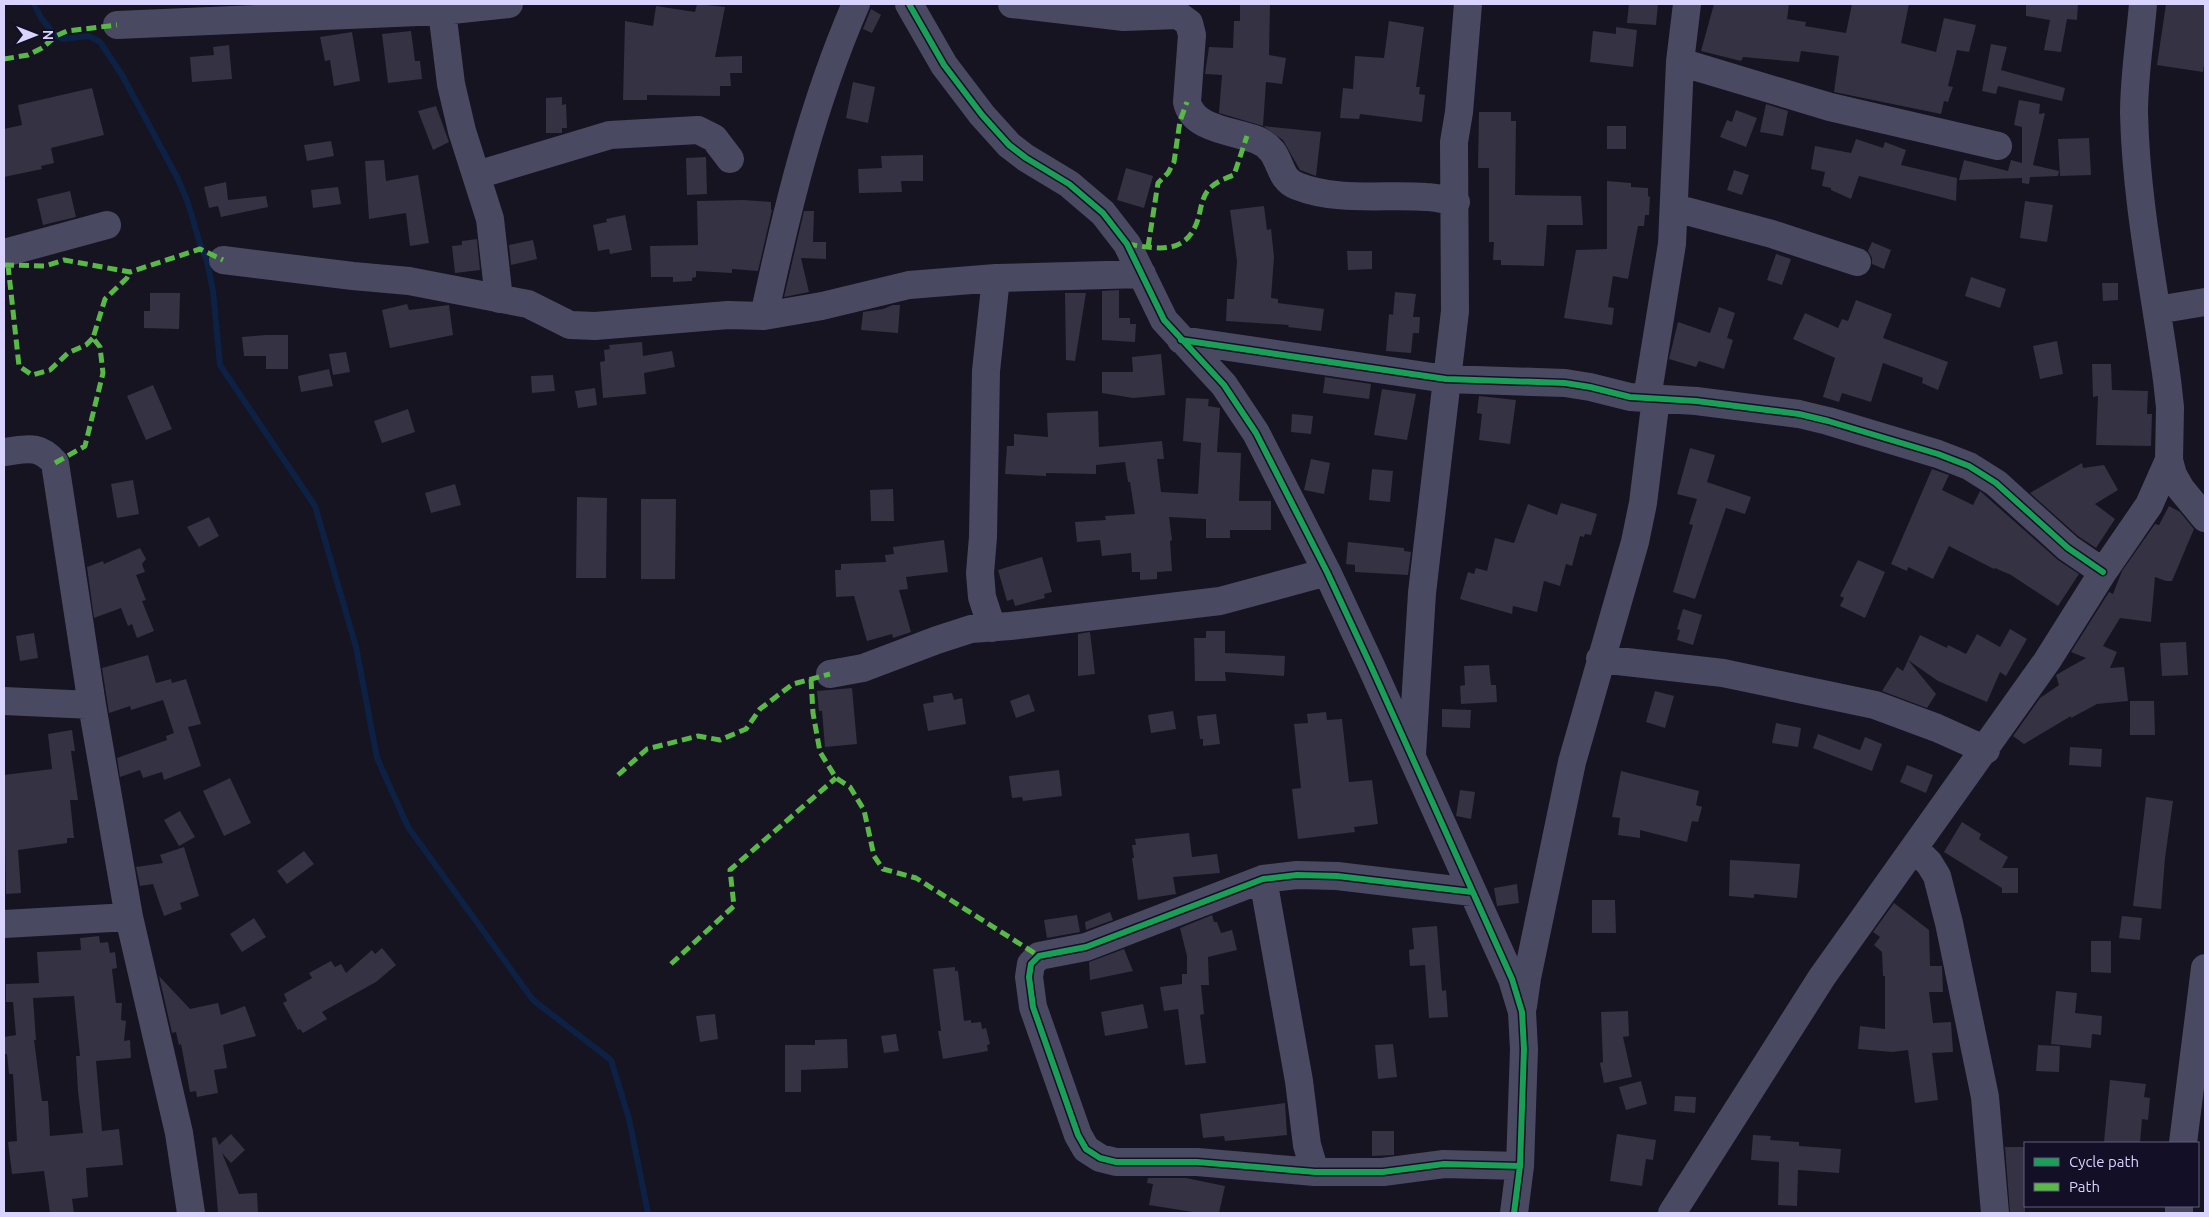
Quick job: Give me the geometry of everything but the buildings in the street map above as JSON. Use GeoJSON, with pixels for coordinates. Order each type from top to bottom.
{"type":"FeatureCollection","features":[{"type":"Feature","properties":{"kind":"street"},"geometry":{"type":"LineString","coordinates":[[117,25],[442,11],[508,4]]}},
{"type":"Feature","properties":{"kind":"street"},"geometry":{"type":"LineString","coordinates":[[764,316],[804,144],[835,52],[856,4]]}},
{"type":"Feature","properties":{"kind":"street"},"geometry":{"type":"LineString","coordinates":[[908,4],[944,65],[982,115],[1009,145],[1026,158],[1069,184],[1103,213],[1127,244],[1164,320],[1224,385],[1256,432],[1327,572],[1512,979],[1522,1012]]}},
{"type":"Feature","properties":{"kind":"street"},"geometry":{"type":"LineString","coordinates":[[1012,4],[1124,17],[1178,15],[1189,23],[1192,35],[1188,109],[1193,115],[1213,127],[1263,142],[1275,152],[1286,179],[1295,186],[1344,196],[1427,197],[1456,202]]}},
{"type":"Feature","properties":{"kind":"street"},"geometry":{"type":"LineString","coordinates":[[1412,760],[1422,593],[1455,311],[1456,202],[1454,142],[1459,112],[1468,4]]}},
{"type":"Feature","properties":{"kind":"street"},"geometry":{"type":"LineString","coordinates":[[1514,1213],[1520,1166],[1524,1088],[1522,1012],[1527,978],[1572,762],[1643,504],[1652,398],[1672,244],[1680,62],[1687,4]]}},
{"type":"Feature","properties":{"kind":"street"},"geometry":{"type":"LineString","coordinates":[[2143,4],[2134,112],[2135,130],[2143,218],[2170,407],[2170,460],[2173,475],[2181,489],[2205,518]]}},
{"type":"Feature","properties":{"kind":"street"},"geometry":{"type":"LineString","coordinates":[[442,11],[451,84],[462,131],[490,219],[499,300]]}},
{"type":"Feature","properties":{"kind":"street"},"geometry":{"type":"LineString","coordinates":[[1680,62],[1830,107],[1998,146]]}},
{"type":"Feature","properties":{"kind":"street"},"geometry":{"type":"LineString","coordinates":[[477,175],[610,135],[698,130],[714,138],[730,159]]}},
{"type":"Feature","properties":{"kind":"street"},"geometry":{"type":"LineString","coordinates":[[1675,208],[1772,234],[1857,262]]}},
{"type":"Feature","properties":{"kind":"street"},"geometry":{"type":"LineString","coordinates":[[4,253],[107,225]]}},
{"type":"Feature","properties":{"kind":"street"},"geometry":{"type":"LineString","coordinates":[[223,260],[410,281],[499,300],[528,304],[570,325],[595,326],[728,315],[764,316],[822,306],[909,285],[996,278],[1142,274]]}},
{"type":"Feature","properties":{"kind":"street"},"geometry":{"type":"LineString","coordinates":[[992,628],[982,597],[980,574],[983,537],[986,371],[996,278]]}},
{"type":"Feature","properties":{"kind":"street"},"geometry":{"type":"LineString","coordinates":[[2157,310],[2205,302]]}},
{"type":"Feature","properties":{"kind":"street"},"geometry":{"type":"LineString","coordinates":[[1181,340],[1446,379],[1565,383],[1652,398],[1696,401],[1818,418],[1929,451],[1969,466],[1996,483],[2068,548],[2103,572]]}},
{"type":"Feature","properties":{"kind":"street"},"geometry":{"type":"LineString","coordinates":[[4,452],[31,448],[46,452],[55,462],[92,705],[129,917],[179,1133],[191,1213]]}},
{"type":"Feature","properties":{"kind":"street"},"geometry":{"type":"LineString","coordinates":[[1672,1213],[1822,977],[2048,661],[2103,572],[2149,505],[2170,460]]}},
{"type":"Feature","properties":{"kind":"street"},"geometry":{"type":"LineString","coordinates":[[830,674],[863,668],[971,629],[1220,600],[1327,572]]}},
{"type":"Feature","properties":{"kind":"street"},"geometry":{"type":"LineString","coordinates":[[1600,659],[1723,673],[1875,705],[1937,728],[1986,750]]}},
{"type":"Feature","properties":{"kind":"street"},"geometry":{"type":"LineString","coordinates":[[4,701],[92,705]]}},
{"type":"Feature","properties":{"kind":"street"},"geometry":{"type":"LineString","coordinates":[[1915,848],[1929,863],[1937,876],[1949,924],[1985,1098],[1995,1213]]}},
{"type":"Feature","properties":{"kind":"street"},"geometry":{"type":"LineString","coordinates":[[1472,892],[1338,876],[1297,875],[1263,878],[1086,946],[1039,956],[1031,964],[1029,977],[1033,1007],[1078,1135],[1086,1149],[1100,1158],[1116,1162],[1197,1162],[1315,1172],[1383,1172],[1444,1164],[1520,1166]]}},
{"type":"Feature","properties":{"kind":"street"},"geometry":{"type":"LineString","coordinates":[[1263,878],[1299,1081],[1307,1145],[1315,1172]]}},
{"type":"Feature","properties":{"kind":"street"},"geometry":{"type":"LineString","coordinates":[[4,924],[129,917]]}},
{"type":"Feature","properties":{"kind":"street"},"geometry":{"type":"LineString","coordinates":[[2183,1142],[2205,968]]}},
{"type":"Feature","properties":{"kind":"waterway"},"geometry":{"type":"LineString","coordinates":[[34,4],[41,18],[56,36],[63,39],[89,36],[100,42],[122,75],[178,179],[207,261],[213,291],[220,365],[315,506],[356,647],[377,758],[408,827],[533,1000],[611,1060],[629,1119],[648,1213]]}},
{"type":"Feature","properties":{"kind":"marked path"},"geometry":{"type":"LineString","coordinates":[[4,59],[28,55],[42,48],[56,36],[67,31],[117,25]]}},
{"type":"Feature","properties":{"kind":"marked path"},"geometry":{"type":"LineString","coordinates":[[1148,247],[1158,183],[1168,173],[1174,162],[1180,121],[1187,102]]}},
{"type":"Feature","properties":{"kind":"marked path"},"geometry":{"type":"LineString","coordinates":[[1127,244],[1161,248],[1180,244],[1188,238],[1194,229],[1208,191],[1218,182],[1234,175],[1247,136]]}},
{"type":"Feature","properties":{"kind":"marked path"},"geometry":{"type":"LineString","coordinates":[[4,265],[45,266],[64,260],[130,272],[200,249],[223,260]]}},
{"type":"Feature","properties":{"kind":"marked path"},"geometry":{"type":"LineString","coordinates":[[8,265],[19,366],[32,375],[50,370],[68,353],[86,345],[93,338]]}},
{"type":"Feature","properties":{"kind":"marked path"},"geometry":{"type":"LineString","coordinates":[[55,463],[85,446],[103,373],[100,347],[93,338],[105,299],[127,278],[130,272]]}},
{"type":"Feature","properties":{"kind":"marked path"},"geometry":{"type":"LineString","coordinates":[[618,775],[647,749],[698,736],[720,740],[746,729],[760,709],[793,684],[830,674]]}},
{"type":"Feature","properties":{"kind":"marked path"},"geometry":{"type":"LineString","coordinates":[[811,679],[813,713],[820,752],[836,778],[850,787],[864,810],[874,856],[883,869],[916,878],[1039,956]]}},
{"type":"Feature","properties":{"kind":"marked path"},"geometry":{"type":"LineString","coordinates":[[671,964],[734,906],[730,870],[836,778]]}},
{"type":"Feature","properties":{"kind":"cycle path"},"geometry":{"type":"LineString","coordinates":[[909,4],[944,65],[982,115],[1009,145],[1026,158],[1069,184],[1103,213],[1127,244],[1164,320],[1224,385],[1256,433],[1327,572],[1512,979],[1522,1012],[1524,1049],[1520,1166],[1514,1213]]}},
{"type":"Feature","properties":{"kind":"cycle path"},"geometry":{"type":"LineString","coordinates":[[1181,340],[1446,379],[1565,383],[1630,397],[1696,401],[1799,414],[1828,421],[1938,454],[1969,466],[1996,483],[2068,548],[2103,572]]}},
{"type":"Feature","properties":{"kind":"cycle path"},"geometry":{"type":"LineString","coordinates":[[1472,892],[1337,876],[1297,875],[1263,879],[1086,947],[1039,956],[1031,964],[1029,977],[1033,1007],[1078,1135],[1086,1149],[1100,1158],[1116,1162],[1197,1162],[1315,1172],[1383,1172],[1444,1164],[1520,1166]]}}]}
